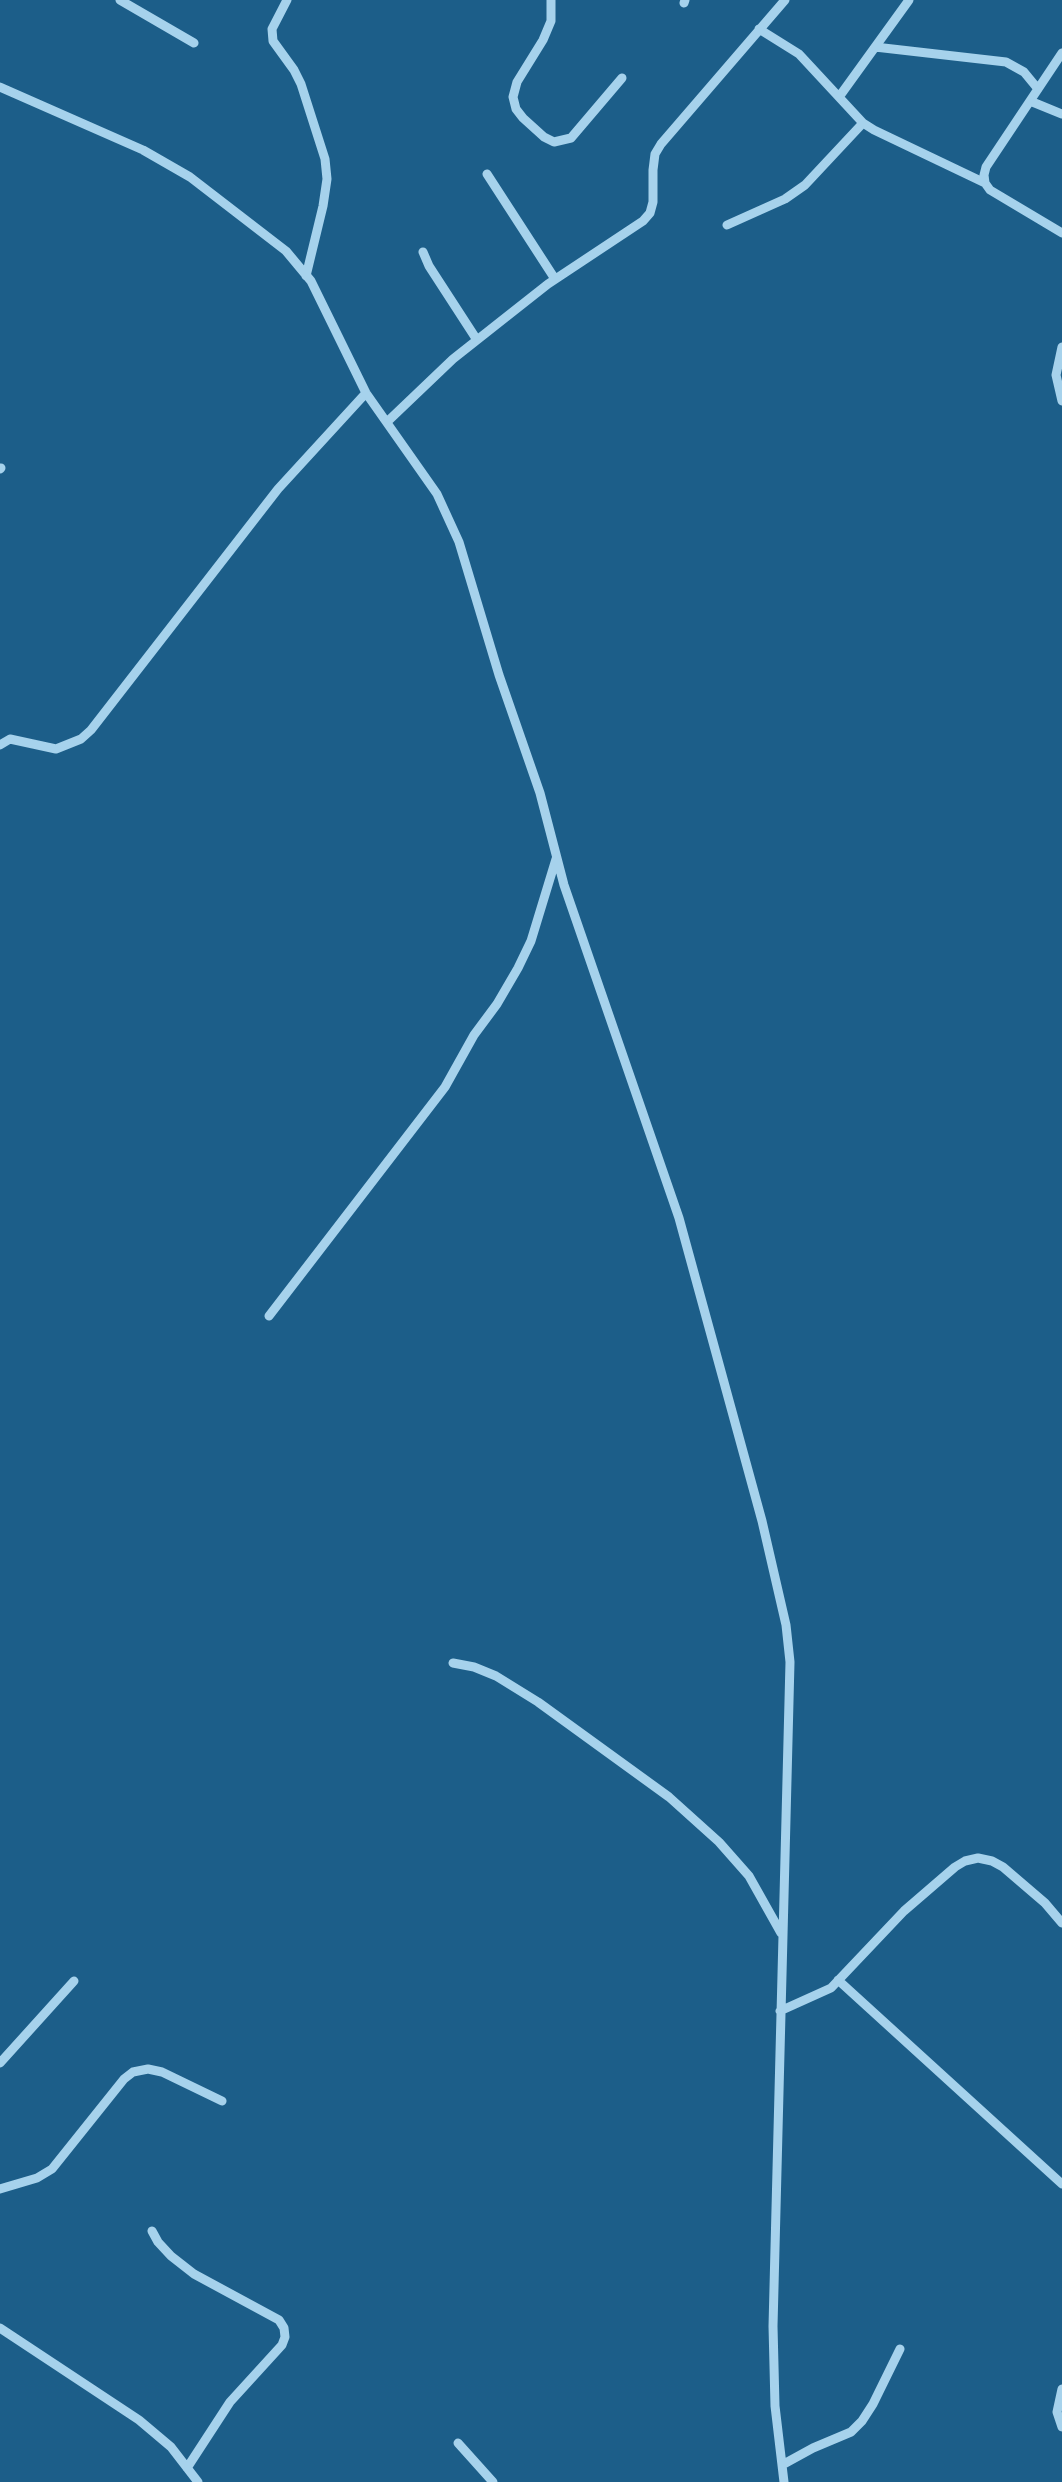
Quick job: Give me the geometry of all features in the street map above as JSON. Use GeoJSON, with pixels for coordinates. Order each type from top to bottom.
{"type":"FeatureCollection","features":[{"type":"Feature","properties":{"kind":"street"},"geometry":{"type":"LineString","coordinates":[[120,0],[194,43]]}},
{"type":"Feature","properties":{"kind":"street"},"geometry":{"type":"LineString","coordinates":[[287,0],[272,29],[272,41],[294,70],[301,84],[325,159],[326,179],[323,206],[306,276]]}},
{"type":"Feature","properties":{"kind":"street"},"geometry":{"type":"LineString","coordinates":[[550,0],[552,7],[551,21],[543,40],[517,82],[513,97],[516,109],[523,118],[544,137],[554,142],[571,138],[622,78]]}},
{"type":"Feature","properties":{"kind":"street"},"geometry":{"type":"LineString","coordinates":[[387,422],[453,359],[476,340],[555,280],[642,221],[650,213],[654,187],[652,170],[655,154],[661,144],[785,0]]}},
{"type":"Feature","properties":{"kind":"street"},"geometry":{"type":"LineString","coordinates":[[839,97],[909,0]]}},
{"type":"Feature","properties":{"kind":"street"},"geometry":{"type":"LineString","coordinates":[[760,30],[799,54],[863,123],[985,183],[990,190],[1062,233]]}},
{"type":"Feature","properties":{"kind":"street"},"geometry":{"type":"LineString","coordinates":[[875,47],[1006,62],[1024,72],[1038,90]]}},
{"type":"Feature","properties":{"kind":"street"},"geometry":{"type":"LineString","coordinates":[[985,183],[986,167],[1062,52]]}},
{"type":"Feature","properties":{"kind":"street"},"geometry":{"type":"LineString","coordinates":[[0,87],[143,150],[190,178],[286,250],[306,276],[366,393],[437,494],[459,542],[499,675],[540,793],[557,858],[679,1218],[762,1521],[786,1625],[790,1662],[773,2326],[775,2406],[784,2482]]}},
{"type":"Feature","properties":{"kind":"street"},"geometry":{"type":"LineString","coordinates":[[1030,101],[1062,114]]}},
{"type":"Feature","properties":{"kind":"street"},"geometry":{"type":"LineString","coordinates":[[727,226],[785,199],[805,185],[863,123]]}},
{"type":"Feature","properties":{"kind":"street"},"geometry":{"type":"LineString","coordinates":[[487,174],[555,280]]}},
{"type":"Feature","properties":{"kind":"street"},"geometry":{"type":"LineString","coordinates":[[423,252],[429,266],[476,340]]}},
{"type":"Feature","properties":{"kind":"street"},"geometry":{"type":"LineString","coordinates":[[1062,347],[1056,375],[1062,402]]}},
{"type":"Feature","properties":{"kind":"street"},"geometry":{"type":"LineString","coordinates":[[0,745],[10,739],[56,749],[81,739],[92,730],[272,497],[366,393]]}},
{"type":"Feature","properties":{"kind":"street"},"geometry":{"type":"LineString","coordinates":[[269,1316],[445,1087],[474,1035],[497,1004],[518,968],[531,941],[557,858]]}},
{"type":"Feature","properties":{"kind":"street"},"geometry":{"type":"LineString","coordinates":[[453,1663],[474,1667],[496,1676],[529,1697],[669,1797],[719,1842],[749,1876],[782,1934]]}},
{"type":"Feature","properties":{"kind":"street"},"geometry":{"type":"LineString","coordinates":[[780,2011],[830,1988],[904,1911],[954,1867],[965,1861],[978,1858],[992,1861],[1003,1867],[1045,1903],[1062,1924]]}},
{"type":"Feature","properties":{"kind":"street"},"geometry":{"type":"LineString","coordinates":[[838,1980],[1062,2184]]}},
{"type":"Feature","properties":{"kind":"street"},"geometry":{"type":"LineString","coordinates":[[0,2064],[74,1981]]}},
{"type":"Feature","properties":{"kind":"street"},"geometry":{"type":"LineString","coordinates":[[0,2189],[37,2178],[52,2169],[124,2079],[133,2072],[148,2069],[162,2072],[222,2101]]}},
{"type":"Feature","properties":{"kind":"street"},"geometry":{"type":"LineString","coordinates":[[152,2231],[158,2242],[171,2256],[194,2274],[279,2320],[284,2328],[282,2345],[230,2402],[187,2468]]}},
{"type":"Feature","properties":{"kind":"street"},"geometry":{"type":"LineString","coordinates":[[0,2328],[138,2420],[171,2447],[198,2482]]}},
{"type":"Feature","properties":{"kind":"street"},"geometry":{"type":"LineString","coordinates":[[782,2465],[813,2448],[851,2432],[873,2404],[900,2349]]}},
{"type":"Feature","properties":{"kind":"street"},"geometry":{"type":"LineString","coordinates":[[1062,2388],[1057,2412],[1062,2427]]}},
{"type":"Feature","properties":{"kind":"street"},"geometry":{"type":"LineString","coordinates":[[458,2443],[493,2482]]}}]}
